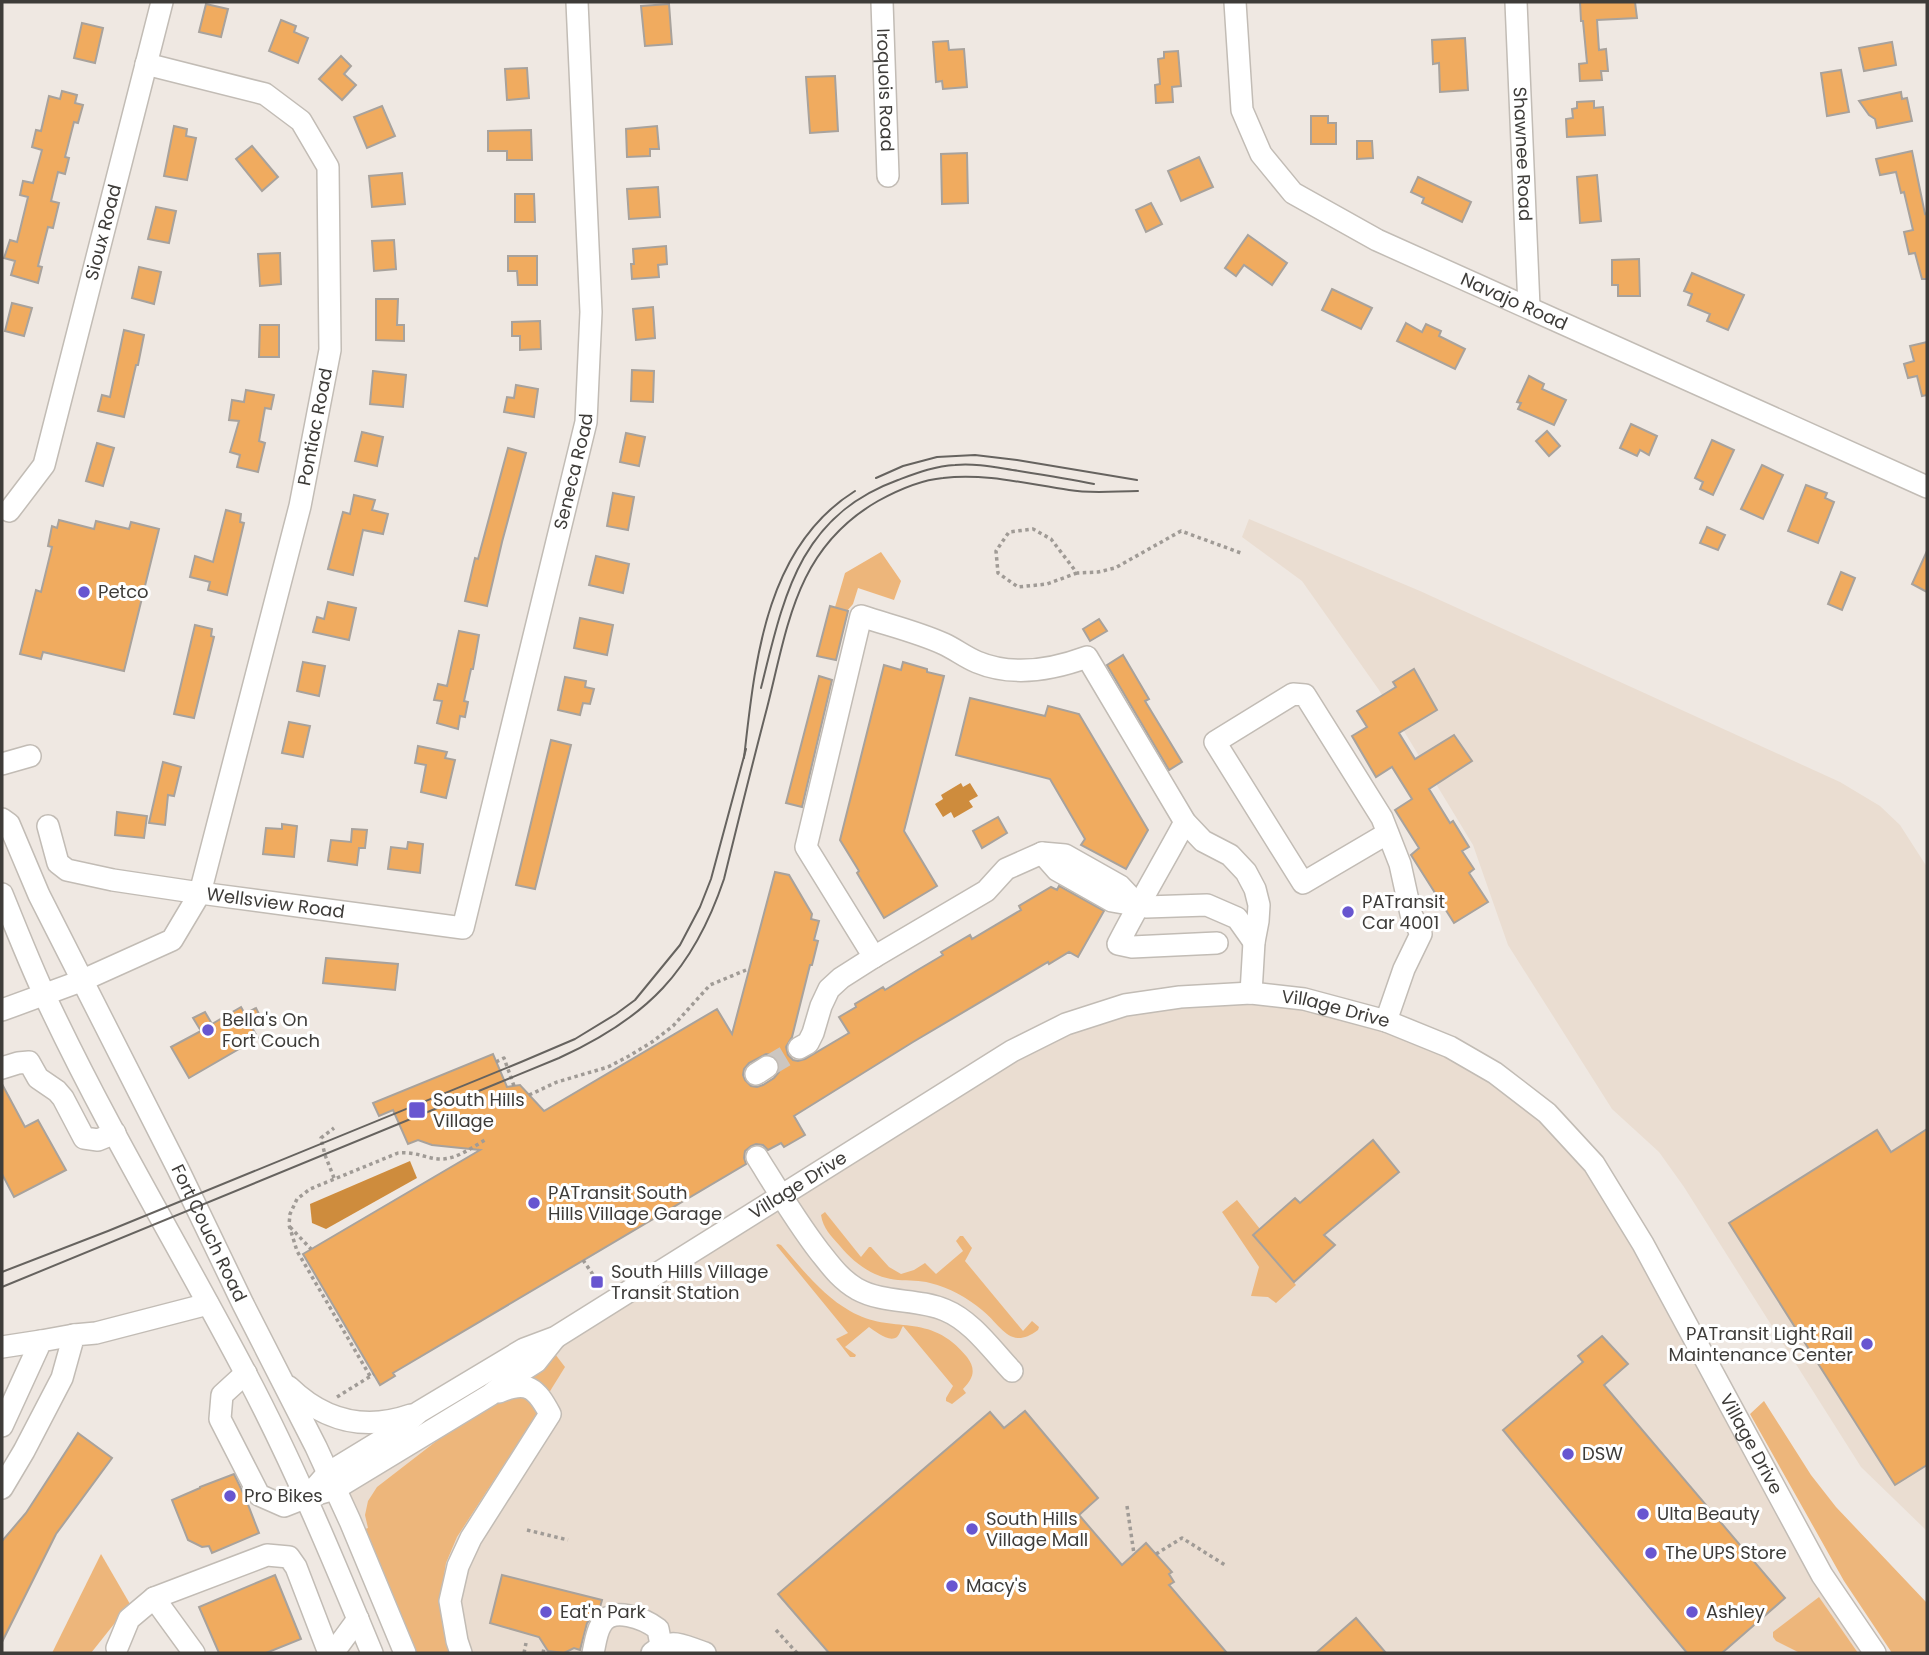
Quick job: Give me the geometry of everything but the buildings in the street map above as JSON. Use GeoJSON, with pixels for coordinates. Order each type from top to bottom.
{"type":"FeatureCollection","features":[{"type":"Feature","properties":{"kind":"street","name":"Sioux Road"},"geometry":{"type":"LineString","coordinates":[[9,511],[44,465],[162,2]]}},
{"type":"Feature","properties":{"kind":"street","name":"Seneca Road"},"geometry":{"type":"LineString","coordinates":[[463,928],[586,422],[591,312],[578,2]]}},
{"type":"Feature","properties":{"kind":"street","name":"Iroquois Road"},"geometry":{"type":"LineString","coordinates":[[882,2],[888,176]]}},
{"type":"Feature","properties":{"kind":"street","name":"Navajo Road"},"geometry":{"type":"LineString","coordinates":[[1236,2],[1242,110],[1261,154],[1293,193],[1377,240],[1927,487]]}},
{"type":"Feature","properties":{"kind":"street","name":"Shawnee Road"},"geometry":{"type":"LineString","coordinates":[[1516,2],[1529,307]]}},
{"type":"Feature","properties":{"kind":"street","name":"Pontiac Road"},"geometry":{"type":"LineString","coordinates":[[146,64],[265,94],[301,121],[328,167],[330,350],[300,506],[200,893]]}},
{"type":"Feature","properties":{"kind":"street"},"geometry":{"type":"LineString","coordinates":[[874,957],[806,847],[861,616],[944,644],[980,663],[1001,670],[1025,671],[1062,667],[1087,657],[1185,822],[1203,841],[1230,855],[1246,872],[1255,889],[1259,905],[1251,993]]}},
{"type":"Feature","properties":{"kind":"street"},"geometry":{"type":"LineString","coordinates":[[1385,1021],[1404,969],[1421,934],[1411,914],[1400,864],[1388,833],[1382,818],[1305,695],[1293,694],[1215,742],[1303,883],[1388,833]]}},
{"type":"Feature","properties":{"kind":"street"},"geometry":{"type":"LineString","coordinates":[[2,764],[30,756]]}},
{"type":"Feature","properties":{"kind":"street","name":"Fort Couch Road"},"geometry":{"type":"LineString","coordinates":[[2,819],[9,824],[38,895],[178,1169],[332,1481],[405,1653]]}},
{"type":"Feature","properties":{"kind":"street"},"geometry":{"type":"LineString","coordinates":[[1185,822],[1118,944],[1132,947],[1217,943]]}},
{"type":"Feature","properties":{"kind":"street"},"geometry":{"type":"LineString","coordinates":[[48,826],[58,863],[67,870],[200,893]]}},
{"type":"Feature","properties":{"kind":"street"},"geometry":{"type":"LineString","coordinates":[[799,1048],[807,1043],[813,1033],[829,989],[841,978],[986,891],[1006,869],[1042,853],[1065,855],[1120,886],[1138,905],[1207,905],[1237,918],[1254,942]]}},
{"type":"Feature","properties":{"kind":"street","name":"Wellsview Road"},"geometry":{"type":"LineString","coordinates":[[2,1010],[45,996],[172,940],[200,893],[463,928]]}},
{"type":"Feature","properties":{"kind":"street","name":"Fort Couch Road"},"geometry":{"type":"LineString","coordinates":[[2,894],[73,1054],[246,1374],[307,1497],[372,1653]]}},
{"type":"Feature","properties":{"kind":"street","name":"Village Drive"},"geometry":{"type":"LineString","coordinates":[[332,1481],[419,1412],[524,1349],[556,1337],[1000,1059],[1066,1024],[1125,1005],[1180,997],[1251,993],[1304,999],[1385,1021],[1450,1047],[1495,1073],[1547,1113],[1594,1164],[1643,1244],[1822,1574],[1875,1653]]}},
{"type":"Feature","properties":{"kind":"street"},"geometry":{"type":"LineString","coordinates":[[2,1068],[29,1062],[38,1078],[63,1098],[83,1138],[98,1140],[115,1133]]}},
{"type":"Feature","properties":{"kind":"street"},"geometry":{"type":"LineString","coordinates":[[757,1157],[798,1223],[838,1275],[858,1290],[884,1299],[945,1309],[966,1322],[1012,1371]]}},
{"type":"Feature","properties":{"kind":"street"},"geometry":{"type":"LineString","coordinates":[[2,1348],[96,1332],[208,1304]]}},
{"type":"Feature","properties":{"kind":"street"},"geometry":{"type":"LineString","coordinates":[[2,1488],[62,1378],[74,1335]]}},
{"type":"Feature","properties":{"kind":"street","name":"Village Drive"},"geometry":{"type":"LineString","coordinates":[[246,1374],[222,1395],[220,1419],[259,1495],[284,1506],[307,1497],[490,1395],[536,1362],[556,1337]]}},
{"type":"Feature","properties":{"kind":"street"},"geometry":{"type":"LineString","coordinates":[[2,1426],[41,1341]]}},
{"type":"Feature","properties":{"kind":"street"},"geometry":{"type":"LineString","coordinates":[[282,1380],[311,1405],[349,1421],[384,1423],[419,1412]]}},
{"type":"Feature","properties":{"kind":"street"},"geometry":{"type":"LineString","coordinates":[[461,1653],[450,1601],[458,1566],[471,1538],[550,1414],[540,1395],[531,1388],[517,1386],[490,1395]]}},
{"type":"Feature","properties":{"kind":"street"},"geometry":{"type":"LineString","coordinates":[[116,1651],[129,1619],[154,1598],[267,1555],[289,1558],[296,1567],[331,1653],[358,1619]]}},
{"type":"Feature","properties":{"kind":"street"},"geometry":{"type":"LineString","coordinates":[[154,1598],[194,1653]]}},
{"type":"Feature","properties":{"kind":"street"},"geometry":{"type":"LineString","coordinates":[[593,1653],[601,1624],[610,1616],[620,1615],[649,1622],[658,1629],[657,1649],[674,1643],[705,1653]]}},
{"type":"Feature","properties":{"kind":"path"},"geometry":{"type":"LineString","coordinates":[[1077,573],[1051,538],[1033,529],[1009,532],[996,551],[998,573],[1018,587],[1048,584],[1077,573],[1115,568],[1181,531],[1241,553]]}},
{"type":"Feature","properties":{"kind":"path"},"geometry":{"type":"LineString","coordinates":[[529,1095],[608,1067],[629,1056],[673,1026],[710,985],[746,970]]}},
{"type":"Feature","properties":{"kind":"path"},"geometry":{"type":"LineString","coordinates":[[496,1062],[504,1058],[514,1086]]}},
{"type":"Feature","properties":{"kind":"path"},"geometry":{"type":"LineString","coordinates":[[334,1128],[321,1138],[334,1178]]}},
{"type":"Feature","properties":{"kind":"path"},"geometry":{"type":"LineString","coordinates":[[330,1402],[372,1375],[297,1251],[289,1225],[290,1214],[297,1199],[310,1189],[334,1178],[398,1153],[411,1152],[442,1159],[456,1156],[485,1140]]}},
{"type":"Feature","properties":{"kind":"path"},"geometry":{"type":"LineString","coordinates":[[289,1225],[311,1249]]}},
{"type":"Feature","properties":{"kind":"path"},"geometry":{"type":"LineString","coordinates":[[583,1260],[596,1279]]}},
{"type":"Feature","properties":{"kind":"path"},"geometry":{"type":"LineString","coordinates":[[1127,1506],[1134,1554]]}},
{"type":"Feature","properties":{"kind":"path"},"geometry":{"type":"LineString","coordinates":[[527,1530],[568,1541]]}},
{"type":"Feature","properties":{"kind":"path"},"geometry":{"type":"LineString","coordinates":[[1156,1554],[1182,1538],[1224,1565]]}},
{"type":"Feature","properties":{"kind":"path"},"geometry":{"type":"LineString","coordinates":[[776,1630],[797,1653]]}},
{"type":"Feature","properties":{"kind":"path"},"geometry":{"type":"LineString","coordinates":[[524,1653],[526,1643]]}},
{"type":"Feature","properties":{"kind":"path"},"geometry":{"type":"LineString","coordinates":[[543,1653],[544,1647]]}},
{"type":"Feature","properties":{"kind":"shaded area"},"geometry":{"type":"Polygon","coordinates":[[[1249,519],[1420,591],[1840,782],[1880,806],[1900,825],[1927,867],[1927,1531],[1861,1467],[1684,1187],[1659,1152],[1612,1109],[1508,945],[1473,845],[1379,690],[1302,581],[1242,537],[1249,519]]]}},
{"type":"Feature","properties":{"kind":"shaded area"},"geometry":{"type":"Polygon","coordinates":[[[881,552],[901,581],[894,600],[858,588],[853,604],[847,611],[835,607],[845,573],[881,552]]]}},
{"type":"Feature","properties":{"kind":"shaded area"},"geometry":{"type":"Polygon","coordinates":[[[961,783],[963,787],[970,783],[978,796],[969,801],[973,807],[954,818],[951,812],[943,817],[935,804],[943,799],[941,795],[961,783]]]}},
{"type":"Feature","properties":{"kind":"shaded area"},"geometry":{"type":"Polygon","coordinates":[[[1251,993],[1450,1047],[1594,1164],[1875,1653],[405,1653],[335,1489],[1066,1024],[1251,993]]]}},
{"type":"Feature","properties":{"kind":"shaded area"},"geometry":{"type":"Polygon","coordinates":[[[410,1161],[417,1178],[326,1229],[312,1223],[310,1204],[410,1161]]]}},
{"type":"Feature","properties":{"kind":"shaded area"},"geometry":{"type":"Polygon","coordinates":[[[1237,1200],[1260,1229],[1254,1235],[1296,1285],[1276,1303],[1268,1297],[1251,1296],[1259,1267],[1222,1212],[1237,1200]]]}},
{"type":"Feature","properties":{"kind":"shaded area"},"geometry":{"type":"Polygon","coordinates":[[[825,1212],[861,1257],[871,1247],[889,1267],[901,1274],[925,1263],[936,1274],[963,1251],[956,1241],[963,1236],[972,1248],[965,1261],[1023,1331],[1032,1321],[1039,1327],[1038,1330],[1028,1336],[1013,1337],[976,1305],[951,1290],[926,1282],[889,1279],[866,1269],[846,1253],[828,1232],[821,1215],[825,1212]]]}},
{"type":"Feature","properties":{"kind":"shaded area"},"geometry":{"type":"Polygon","coordinates":[[[778,1244],[821,1289],[850,1311],[881,1322],[925,1328],[953,1343],[967,1357],[973,1369],[970,1381],[963,1389],[966,1393],[952,1404],[946,1401],[953,1386],[903,1326],[898,1336],[890,1339],[869,1327],[845,1347],[856,1355],[850,1357],[836,1339],[848,1333],[776,1245],[778,1244]]]}},
{"type":"Feature","properties":{"kind":"shaded area"},"geometry":{"type":"Polygon","coordinates":[[[555,1354],[565,1367],[547,1396],[519,1376],[555,1354]]]}},
{"type":"Feature","properties":{"kind":"shaded area"},"geometry":{"type":"Polygon","coordinates":[[[515,1389],[537,1406],[537,1414],[457,1537],[446,1563],[441,1594],[443,1623],[451,1653],[417,1653],[365,1529],[368,1528],[365,1515],[368,1501],[377,1487],[443,1436],[515,1389]]]}},
{"type":"Feature","properties":{"kind":"shaded area"},"geometry":{"type":"Polygon","coordinates":[[[1764,1401],[1811,1475],[1836,1507],[1927,1603],[1927,1653],[1892,1653],[1844,1581],[1750,1414],[1764,1401]]]}},
{"type":"Feature","properties":{"kind":"shaded area"},"geometry":{"type":"Polygon","coordinates":[[[101,1554],[130,1604],[91,1653],[52,1653],[101,1554]]]}},
{"type":"Feature","properties":{"kind":"shaded area"},"geometry":{"type":"Polygon","coordinates":[[[1819,1597],[1858,1653],[1800,1653],[1773,1637],[1773,1632],[1819,1597]]]}},
{"type":"Feature","properties":{"kind":"tunnel"},"geometry":{"type":"LineString","coordinates":[[767,1067],[799,1048]]}},
{"type":"Feature","properties":{"kind":"tram line"},"geometry":{"type":"LineString","coordinates":[[876,478],[903,466],[937,457],[975,455],[1137,480]]}},
{"type":"Feature","properties":{"kind":"tram line"},"geometry":{"type":"LineString","coordinates":[[761,688],[778,622],[801,563],[817,537],[838,515],[865,495],[919,472],[963,465],[995,467],[1094,484]]}},
{"type":"Feature","properties":{"kind":"tram line"},"geometry":{"type":"LineString","coordinates":[[2,1287],[559,1058],[590,1043],[642,1008],[681,966],[712,911],[724,879],[790,618],[812,565],[829,542],[851,520],[878,501],[901,489],[926,481],[959,477],[991,478],[1086,492],[1138,491]]}},
{"type":"Feature","properties":{"kind":"tram line"},"geometry":{"type":"LineString","coordinates":[[744,758],[760,646],[783,575],[801,543],[825,515],[855,491]]}},
{"type":"Feature","properties":{"kind":"tram line"},"geometry":{"type":"LineString","coordinates":[[2,1272],[521,1062],[575,1039],[616,1014],[635,1000],[680,945],[700,907],[711,879],[746,749]]}},
{"type":"Feature","properties":{"kind":"place","name":"Petco"},"geometry":{"type":"Point","coordinates":[84,592]}},
{"type":"Feature","properties":{"kind":"place","name":"PATransit Car 4001"},"geometry":{"type":"Point","coordinates":[1348,912]}},
{"type":"Feature","properties":{"kind":"place","name":"Bella's On Fort Couch"},"geometry":{"type":"Point","coordinates":[208,1030]}},
{"type":"Feature","properties":{"kind":"place","name":"South Hills Village"},"geometry":{"type":"Point","coordinates":[417,1110]}},
{"type":"Feature","properties":{"kind":"place","name":"PATransit South Hills Village Garage"},"geometry":{"type":"Point","coordinates":[534,1203]}},
{"type":"Feature","properties":{"kind":"place","name":"South Hills Village Transit Station"},"geometry":{"type":"Point","coordinates":[597,1282]}},
{"type":"Feature","properties":{"kind":"place","name":"PATransit Light Rail Maintenance Center"},"geometry":{"type":"Point","coordinates":[1867,1344]}},
{"type":"Feature","properties":{"kind":"place","name":"DSW"},"geometry":{"type":"Point","coordinates":[1568,1454]}},
{"type":"Feature","properties":{"kind":"place","name":"Pro Bikes"},"geometry":{"type":"Point","coordinates":[230,1496]}},
{"type":"Feature","properties":{"kind":"place","name":"Ulta Beauty"},"geometry":{"type":"Point","coordinates":[1643,1514]}},
{"type":"Feature","properties":{"kind":"place","name":"South Hills Village Mall"},"geometry":{"type":"Point","coordinates":[972,1529]}},
{"type":"Feature","properties":{"kind":"place","name":"The UPS Store"},"geometry":{"type":"Point","coordinates":[1651,1553]}},
{"type":"Feature","properties":{"kind":"place","name":"Macy's"},"geometry":{"type":"Point","coordinates":[952,1586]}},
{"type":"Feature","properties":{"kind":"place","name":"Eat'n Park"},"geometry":{"type":"Point","coordinates":[546,1612]}},
{"type":"Feature","properties":{"kind":"place","name":"Ashley"},"geometry":{"type":"Point","coordinates":[1692,1612]}}]}
